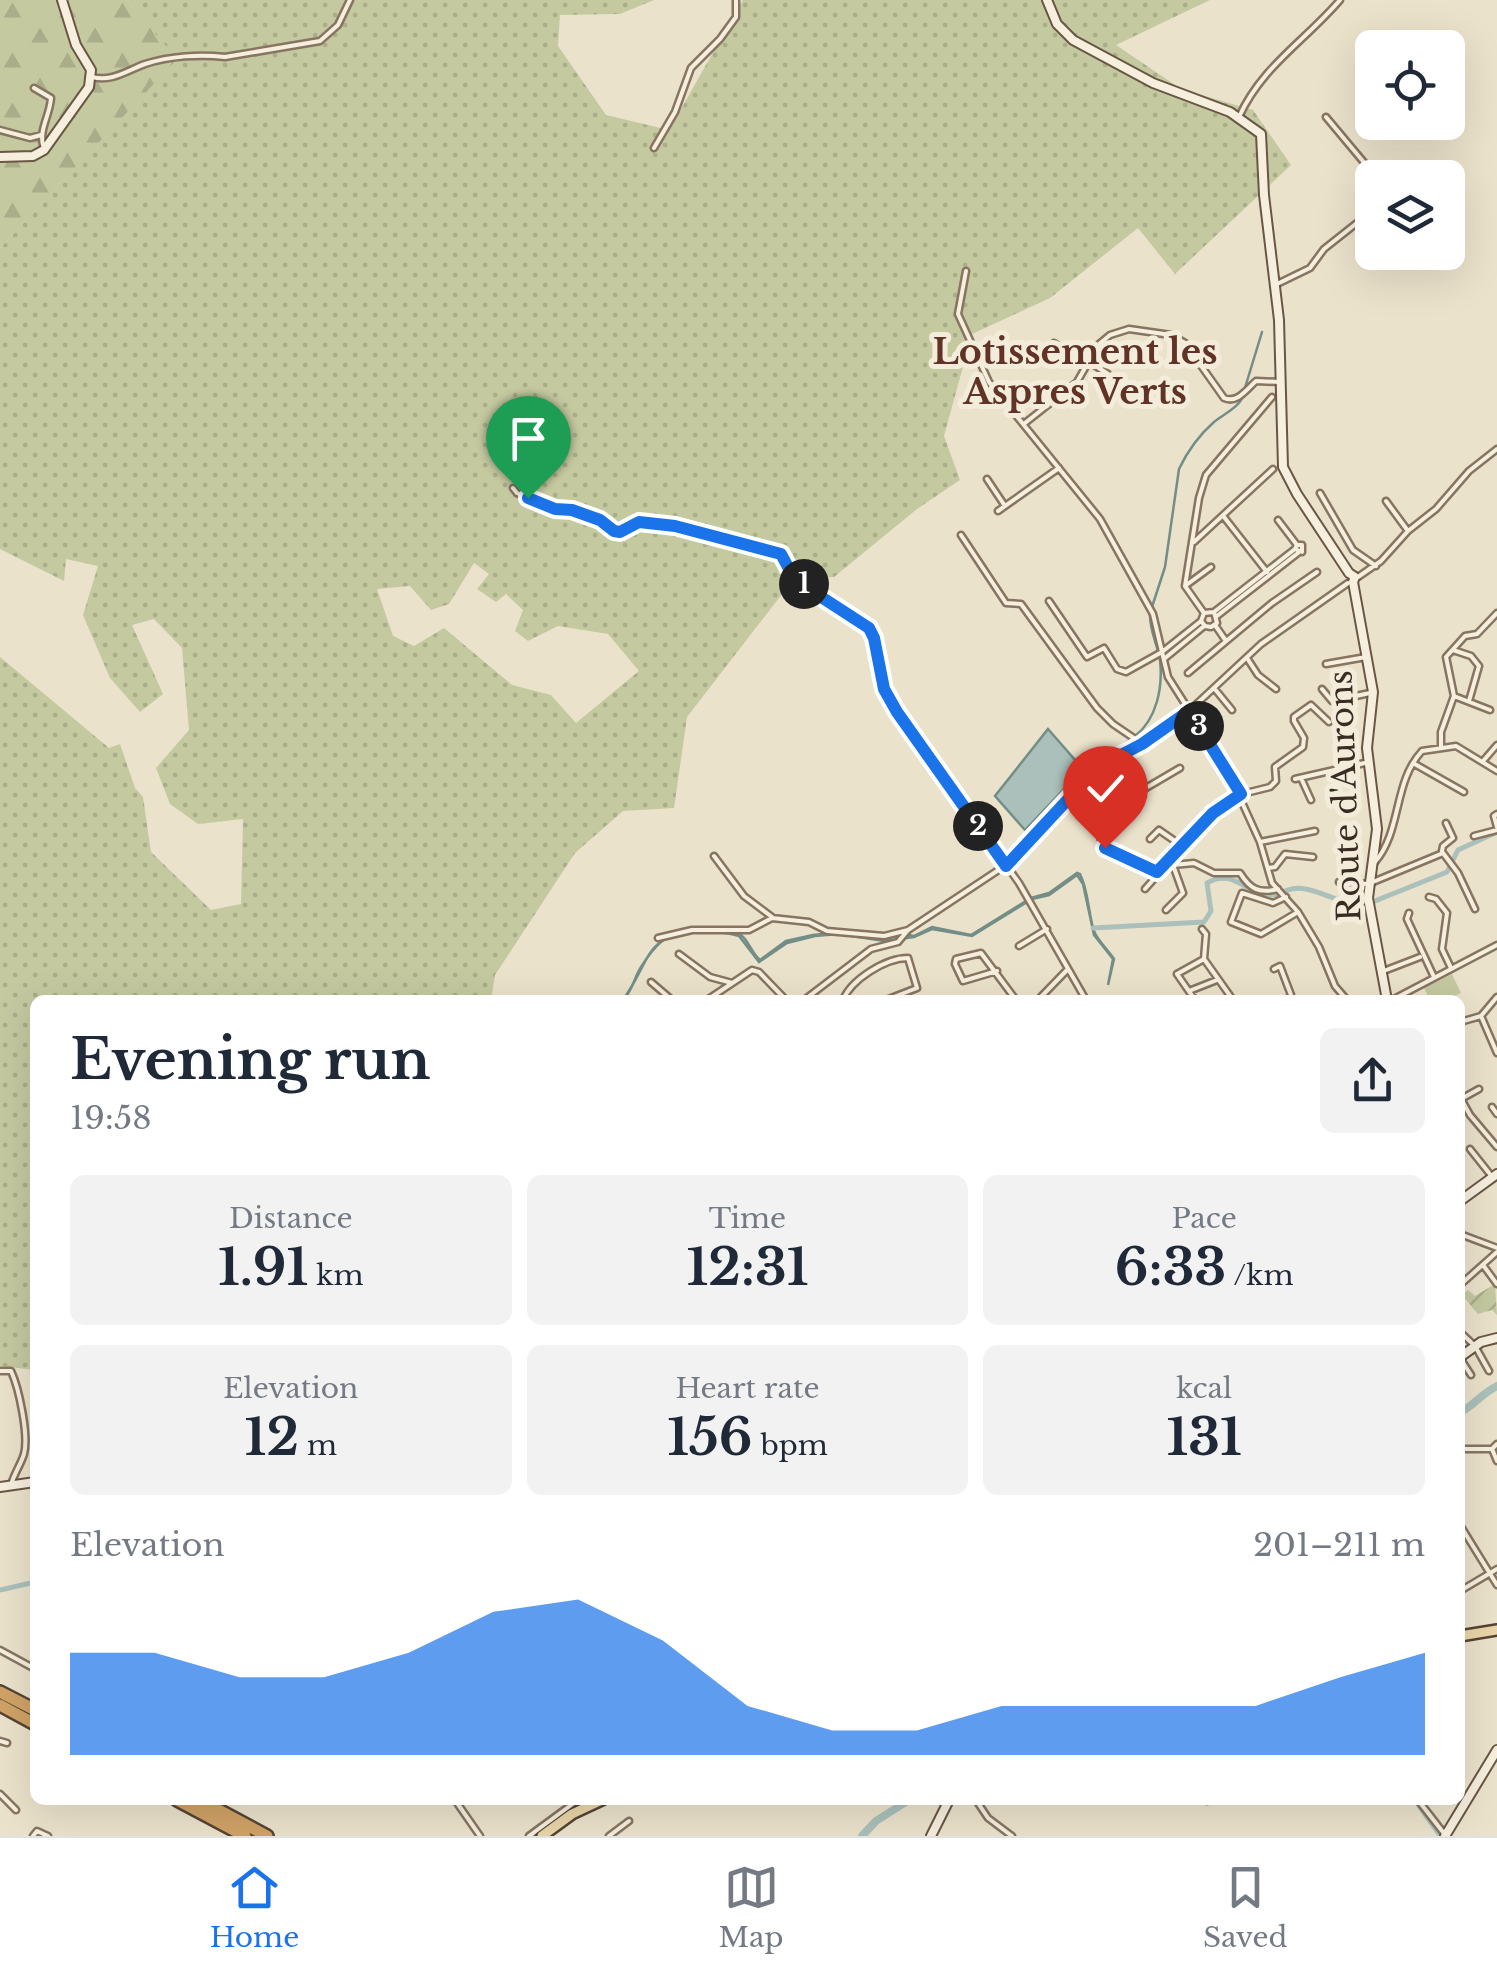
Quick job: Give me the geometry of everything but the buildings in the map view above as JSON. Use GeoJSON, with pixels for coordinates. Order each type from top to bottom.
{"type":"FeatureCollection","features":[{"type":"Feature","properties":{"kind":"highway"},"geometry":{"type":"LineString","coordinates":[[0,1692],[30,1707]]}},
{"type":"Feature","properties":{"kind":"highway"},"geometry":{"type":"LineString","coordinates":[[0,1705],[30,1721]]}},
{"type":"Feature","properties":{"kind":"highway"},"geometry":{"type":"LineString","coordinates":[[186,1805],[243,1836]]}},
{"type":"Feature","properties":{"kind":"highway"},"geometry":{"type":"LineString","coordinates":[[209,1805],[267,1836]]}},
{"type":"Feature","properties":{"kind":"main road"},"geometry":{"type":"LineString","coordinates":[[1465,1635],[1497,1630]]}},
{"type":"Feature","properties":{"kind":"main road"},"geometry":{"type":"LineString","coordinates":[[546,1833],[572,1814],[593,1805]]}},
{"type":"Feature","properties":{"kind":"street"},"geometry":{"type":"LineString","coordinates":[[62,0],[74,39],[92,76],[104,80],[147,63],[210,54],[225,57],[320,41],[338,25],[350,0]]}},
{"type":"Feature","properties":{"kind":"street"},"geometry":{"type":"LineString","coordinates":[[654,148],[674,112],[691,68],[736,18],[736,0]]}},
{"type":"Feature","properties":{"kind":"street"},"geometry":{"type":"LineString","coordinates":[[1047,0],[1057,24],[1072,40],[1153,83],[1238,117],[1268,72],[1340,0]]}},
{"type":"Feature","properties":{"kind":"street"},"geometry":{"type":"LineString","coordinates":[[0,157],[32,156],[44,150],[76,107],[92,76]]}},
{"type":"Feature","properties":{"kind":"street"},"geometry":{"type":"LineString","coordinates":[[34,88],[51,98],[40,135],[44,150]]}},
{"type":"Feature","properties":{"kind":"street"},"geometry":{"type":"LineString","coordinates":[[1326,116],[1362,160]]}},
{"type":"Feature","properties":{"kind":"street","name":"Route d'Aurons"},"geometry":{"type":"LineString","coordinates":[[1238,117],[1262,136],[1282,458],[1288,478],[1351,578],[1373,692],[1369,762],[1377,830],[1368,884],[1388,995]]}},
{"type":"Feature","properties":{"kind":"street"},"geometry":{"type":"LineString","coordinates":[[0,130],[30,138],[40,135]]}},
{"type":"Feature","properties":{"kind":"street"},"geometry":{"type":"LineString","coordinates":[[1274,285],[1310,268],[1324,248],[1355,224]]}},
{"type":"Feature","properties":{"kind":"street"},"geometry":{"type":"LineString","coordinates":[[966,271],[958,314],[989,382],[1100,519],[1153,614],[1168,677],[1243,794]]}},
{"type":"Feature","properties":{"kind":"street"},"geometry":{"type":"LineString","coordinates":[[1025,422],[1077,382],[1098,345],[1110,335],[1143,330],[1171,335],[1186,343],[1230,401],[1256,381],[1276,382]]}},
{"type":"Feature","properties":{"kind":"street"},"geometry":{"type":"LineString","coordinates":[[1054,342],[1108,374]]}},
{"type":"Feature","properties":{"kind":"street"},"geometry":{"type":"LineString","coordinates":[[1049,602],[1088,657],[1104,648],[1117,670],[1126,672],[1163,656],[1203,623],[1204,612],[1186,586],[1206,475],[1276,398]]}},
{"type":"Feature","properties":{"kind":"street"},"geometry":{"type":"LineString","coordinates":[[817,995],[871,949],[906,934],[1006,866],[1084,778],[1189,711],[1247,658],[1351,578],[1376,566],[1408,531],[1436,509],[1469,470],[1497,449]]}},
{"type":"Feature","properties":{"kind":"street"},"geometry":{"type":"LineString","coordinates":[[998,511],[1059,468]]}},
{"type":"Feature","properties":{"kind":"street"},"geometry":{"type":"LineString","coordinates":[[1194,542],[1273,469]]}},
{"type":"Feature","properties":{"kind":"street"},"geometry":{"type":"LineString","coordinates":[[987,479],[1005,506]]}},
{"type":"Feature","properties":{"kind":"street"},"geometry":{"type":"LineString","coordinates":[[513,488],[555,509],[572,510],[600,520],[614,531],[639,522],[675,526],[781,554],[795,580],[869,628],[884,689],[897,712],[1029,900],[1083,995]]}},
{"type":"Feature","properties":{"kind":"street"},"geometry":{"type":"LineString","coordinates":[[1320,493],[1353,550],[1376,566]]}},
{"type":"Feature","properties":{"kind":"street"},"geometry":{"type":"LineString","coordinates":[[1386,501],[1408,531]]}},
{"type":"Feature","properties":{"kind":"street"},"geometry":{"type":"LineString","coordinates":[[1224,516],[1267,572]]}},
{"type":"Feature","properties":{"kind":"street"},"geometry":{"type":"LineString","coordinates":[[1278,520],[1297,549]]}},
{"type":"Feature","properties":{"kind":"street"},"geometry":{"type":"LineString","coordinates":[[961,535],[1006,603],[1021,604],[1097,708],[1112,724],[1142,744]]}},
{"type":"Feature","properties":{"kind":"street"},"geometry":{"type":"LineString","coordinates":[[1226,641],[1215,625],[1216,614],[1297,549]]}},
{"type":"Feature","properties":{"kind":"street"},"geometry":{"type":"LineString","coordinates":[[1204,612],[1216,614],[1297,549]]}},
{"type":"Feature","properties":{"kind":"street"},"geometry":{"type":"LineString","coordinates":[[1186,586],[1210,567]]}},
{"type":"Feature","properties":{"kind":"street"},"geometry":{"type":"LineString","coordinates":[[1188,673],[1317,572]]}},
{"type":"Feature","properties":{"kind":"street"},"geometry":{"type":"LineString","coordinates":[[1441,747],[1441,732],[1454,696],[1446,658],[1465,636],[1478,634],[1497,613]]}},
{"type":"Feature","properties":{"kind":"street"},"geometry":{"type":"LineString","coordinates":[[1203,623],[1215,625]]}},
{"type":"Feature","properties":{"kind":"street"},"geometry":{"type":"LineString","coordinates":[[1453,650],[1471,656],[1478,666],[1470,700]]}},
{"type":"Feature","properties":{"kind":"street"},"geometry":{"type":"LineString","coordinates":[[1247,658],[1258,675],[1276,690]]}},
{"type":"Feature","properties":{"kind":"street"},"geometry":{"type":"LineString","coordinates":[[1326,664],[1366,658]]}},
{"type":"Feature","properties":{"kind":"street"},"geometry":{"type":"LineString","coordinates":[[1214,688],[1232,710]]}},
{"type":"Feature","properties":{"kind":"street"},"geometry":{"type":"LineString","coordinates":[[1322,689],[1332,701],[1373,692]]}},
{"type":"Feature","properties":{"kind":"street"},"geometry":{"type":"LineString","coordinates":[[1454,696],[1490,710]]}},
{"type":"Feature","properties":{"kind":"street"},"geometry":{"type":"LineString","coordinates":[[1145,889],[1213,813],[1243,794],[1276,781],[1275,766],[1303,747],[1304,738],[1294,717],[1311,705],[1329,722]]}},
{"type":"Feature","properties":{"kind":"street"},"geometry":{"type":"LineString","coordinates":[[1484,760],[1497,745]]}},
{"type":"Feature","properties":{"kind":"street"},"geometry":{"type":"LineString","coordinates":[[1371,868],[1385,850],[1400,796],[1422,751],[1456,746],[1497,771]]}},
{"type":"Feature","properties":{"kind":"street"},"geometry":{"type":"LineString","coordinates":[[1311,800],[1298,778],[1369,762]]}},
{"type":"Feature","properties":{"kind":"street"},"geometry":{"type":"LineString","coordinates":[[1413,764],[1464,792]]}},
{"type":"Feature","properties":{"kind":"street"},"geometry":{"type":"LineString","coordinates":[[1110,770],[1134,795],[1180,768]]}},
{"type":"Feature","properties":{"kind":"street"},"geometry":{"type":"LineString","coordinates":[[1124,788],[1103,814],[1098,828],[1100,840],[1105,848],[1157,872]]}},
{"type":"Feature","properties":{"kind":"street"},"geometry":{"type":"LineString","coordinates":[[1243,794],[1240,798],[1260,842],[1272,883],[1298,912],[1343,995]]}},
{"type":"Feature","properties":{"kind":"street"},"geometry":{"type":"LineString","coordinates":[[1474,836],[1497,828],[1497,814]]}},
{"type":"Feature","properties":{"kind":"street"},"geometry":{"type":"LineString","coordinates":[[1446,823],[1453,838],[1443,846],[1442,853],[1458,873],[1476,909]]}},
{"type":"Feature","properties":{"kind":"street"},"geometry":{"type":"LineString","coordinates":[[1150,839],[1159,830],[1182,846]]}},
{"type":"Feature","properties":{"kind":"street"},"geometry":{"type":"LineString","coordinates":[[1260,842],[1315,831]]}},
{"type":"Feature","properties":{"kind":"street"},"geometry":{"type":"LineString","coordinates":[[1375,840],[1385,850]]}},
{"type":"Feature","properties":{"kind":"street"},"geometry":{"type":"LineString","coordinates":[[1339,882],[1368,884],[1442,853]]}},
{"type":"Feature","properties":{"kind":"street"},"geometry":{"type":"LineString","coordinates":[[1268,868],[1274,867],[1285,854],[1312,857]]}},
{"type":"Feature","properties":{"kind":"street"},"geometry":{"type":"LineString","coordinates":[[714,856],[744,896],[772,918],[810,922],[827,931],[906,934]]}},
{"type":"Feature","properties":{"kind":"street"},"geometry":{"type":"LineString","coordinates":[[1171,862],[1194,862],[1214,873],[1240,873],[1247,886],[1261,892],[1278,889]]}},
{"type":"Feature","properties":{"kind":"street"},"geometry":{"type":"LineString","coordinates":[[1166,910],[1183,893],[1171,862]]}},
{"type":"Feature","properties":{"kind":"street"},"geometry":{"type":"LineString","coordinates":[[1286,897],[1273,903],[1242,893],[1231,922],[1261,934],[1298,912]]}},
{"type":"Feature","properties":{"kind":"street"},"geometry":{"type":"LineString","coordinates":[[1429,897],[1442,904],[1447,913],[1442,949],[1451,968]]}},
{"type":"Feature","properties":{"kind":"street"},"geometry":{"type":"LineString","coordinates":[[1409,914],[1406,919],[1434,977]]}},
{"type":"Feature","properties":{"kind":"street"},"geometry":{"type":"LineString","coordinates":[[658,938],[692,930],[749,930],[772,918]]}},
{"type":"Feature","properties":{"kind":"street"},"geometry":{"type":"LineString","coordinates":[[1019,946],[1048,929]]}},
{"type":"Feature","properties":{"kind":"street"},"geometry":{"type":"LineString","coordinates":[[1202,929],[1206,934],[1204,959],[1230,995]]}},
{"type":"Feature","properties":{"kind":"street"},"geometry":{"type":"LineString","coordinates":[[1399,995],[1497,946]]}},
{"type":"Feature","properties":{"kind":"street"},"geometry":{"type":"LineString","coordinates":[[997,971],[964,981],[956,959],[981,952],[997,971],[1013,995]]}},
{"type":"Feature","properties":{"kind":"street"},"geometry":{"type":"LineString","coordinates":[[679,954],[710,977],[732,984]]}},
{"type":"Feature","properties":{"kind":"street"},"geometry":{"type":"LineString","coordinates":[[1381,972],[1420,957]]}},
{"type":"Feature","properties":{"kind":"street"},"geometry":{"type":"LineString","coordinates":[[845,995],[886,963],[908,958],[918,988],[899,995]]}},
{"type":"Feature","properties":{"kind":"street"},"geometry":{"type":"LineString","coordinates":[[1192,995],[1178,974],[1204,959]]}},
{"type":"Feature","properties":{"kind":"street"},"geometry":{"type":"LineString","coordinates":[[1274,968],[1280,966],[1291,995]]}},
{"type":"Feature","properties":{"kind":"street"},"geometry":{"type":"LineString","coordinates":[[1043,995],[1068,969]]}},
{"type":"Feature","properties":{"kind":"street"},"geometry":{"type":"LineString","coordinates":[[716,995],[752,970],[781,995]]}},
{"type":"Feature","properties":{"kind":"street"},"geometry":{"type":"LineString","coordinates":[[1189,990],[1219,980]]}},
{"type":"Feature","properties":{"kind":"street"},"geometry":{"type":"LineString","coordinates":[[651,982],[666,995]]}},
{"type":"Feature","properties":{"kind":"street"},"geometry":{"type":"LineString","coordinates":[[1465,1021],[1482,1016],[1497,996]]}},
{"type":"Feature","properties":{"kind":"street"},"geometry":{"type":"LineString","coordinates":[[1482,1016],[1497,1053]]}},
{"type":"Feature","properties":{"kind":"street"},"geometry":{"type":"LineString","coordinates":[[1465,1096],[1479,1089]]}},
{"type":"Feature","properties":{"kind":"street"},"geometry":{"type":"LineString","coordinates":[[1465,1106],[1497,1147]]}},
{"type":"Feature","properties":{"kind":"street"},"geometry":{"type":"LineString","coordinates":[[1492,1108],[1497,1114]]}},
{"type":"Feature","properties":{"kind":"street"},"geometry":{"type":"LineString","coordinates":[[1465,1197],[1495,1176],[1470,1149]]}},
{"type":"Feature","properties":{"kind":"street"},"geometry":{"type":"LineString","coordinates":[[1465,1236],[1497,1250],[1465,1281]]}},
{"type":"Feature","properties":{"kind":"street"},"geometry":{"type":"LineString","coordinates":[[1483,1265],[1497,1284]]}},
{"type":"Feature","properties":{"kind":"street"},"geometry":{"type":"LineString","coordinates":[[1465,1337],[1489,1371]]}},
{"type":"Feature","properties":{"kind":"street"},"geometry":{"type":"LineString","coordinates":[[1465,1353],[1497,1338]]}},
{"type":"Feature","properties":{"kind":"street"},"geometry":{"type":"LineString","coordinates":[[1465,1365],[1471,1375]]}},
{"type":"Feature","properties":{"kind":"street"},"geometry":{"type":"LineString","coordinates":[[0,1371],[11,1371],[22,1405],[24,1455],[11,1485]]}},
{"type":"Feature","properties":{"kind":"street"},"geometry":{"type":"LineString","coordinates":[[1465,1448],[1494,1447],[1497,1462]]}},
{"type":"Feature","properties":{"kind":"street"},"geometry":{"type":"LineString","coordinates":[[0,1487],[30,1483]]}},
{"type":"Feature","properties":{"kind":"street"},"geometry":{"type":"LineString","coordinates":[[1465,1533],[1497,1586]]}},
{"type":"Feature","properties":{"kind":"street"},"geometry":{"type":"LineString","coordinates":[[1465,1588],[1497,1568]]}},
{"type":"Feature","properties":{"kind":"street"},"geometry":{"type":"LineString","coordinates":[[0,1650],[30,1666]]}},
{"type":"Feature","properties":{"kind":"street"},"geometry":{"type":"LineString","coordinates":[[0,1741],[7,1743]]}},
{"type":"Feature","properties":{"kind":"street"},"geometry":{"type":"LineString","coordinates":[[1465,1803],[1497,1750]]}},
{"type":"Feature","properties":{"kind":"street"},"geometry":{"type":"LineString","coordinates":[[0,1794],[16,1810]]}},
{"type":"Feature","properties":{"kind":"street"},"geometry":{"type":"LineString","coordinates":[[458,1805],[480,1836]]}},
{"type":"Feature","properties":{"kind":"street"},"geometry":{"type":"LineString","coordinates":[[529,1836],[546,1833],[573,1805]]}},
{"type":"Feature","properties":{"kind":"street"},"geometry":{"type":"LineString","coordinates":[[930,1836],[946,1805]]}},
{"type":"Feature","properties":{"kind":"street"},"geometry":{"type":"LineString","coordinates":[[979,1805],[988,1818],[1012,1836]]}},
{"type":"Feature","properties":{"kind":"street"},"geometry":{"type":"LineString","coordinates":[[1422,1805],[1445,1836],[1464,1805]]}},
{"type":"Feature","properties":{"kind":"street"},"geometry":{"type":"LineString","coordinates":[[609,1836],[629,1821]]}},
{"type":"Feature","properties":{"kind":"street"},"geometry":{"type":"LineString","coordinates":[[33,1836],[38,1831],[48,1836]]}},
{"type":"Feature","properties":{"kind":"green space"},"geometry":{"type":"Polygon","coordinates":[[[0,0],[127,0],[177,59],[0,248],[0,0]]]}},
{"type":"Feature","properties":{"kind":"green space"},"geometry":{"type":"Polygon","coordinates":[[[127,0],[654,0],[620,14],[560,15],[558,46],[606,115],[669,130],[743,0],[1210,0],[1116,45],[1181,89],[1253,110],[1291,165],[1175,274],[1138,228],[1050,298],[972,334],[944,436],[960,480],[917,509],[834,577],[809,578],[789,585],[687,717],[674,808],[623,811],[575,853],[495,975],[492,995],[30,995],[30,1369],[0,1366],[0,657],[109,748],[120,744],[135,788],[143,797],[151,852],[211,910],[241,904],[243,819],[198,824],[170,804],[156,768],[189,730],[182,648],[154,619],[132,625],[163,694],[140,712],[110,678],[83,615],[98,566],[66,559],[64,581],[0,549],[0,248],[176,59],[127,0]],[[474,563],[449,604],[431,610],[410,586],[377,589],[393,636],[414,646],[444,628],[512,685],[551,695],[576,723],[639,671],[608,634],[558,626],[528,641],[515,631],[523,610],[506,594],[496,602],[477,589],[489,574],[474,563]]]}},
{"type":"Feature","properties":{"kind":"green space"},"geometry":{"type":"Polygon","coordinates":[[[1452,974],[1461,993],[1428,995],[1424,988],[1452,974]]]}},
{"type":"Feature","properties":{"kind":"green space"},"geometry":{"type":"Polygon","coordinates":[[[1495,1284],[1497,1315],[1492,1310],[1478,1314],[1465,1299],[1465,1292],[1468,1290],[1475,1296],[1495,1284]]]}},
{"type":"Feature","properties":{"kind":"water"},"geometry":{"type":"Polygon","coordinates":[[[1048,729],[1083,769],[1025,830],[995,796],[1048,729]]]}},
{"type":"Feature","properties":{"kind":"water"},"geometry":{"type":"Polygon","coordinates":[[[1077,873],[1080,874],[1085,888],[1094,931],[1114,959],[1108,985],[1113,959],[1094,935],[1083,884],[1077,875],[1049,895],[1032,899],[972,936],[932,929],[914,937],[884,941],[839,934],[815,936],[787,943],[759,962],[739,936],[713,932],[741,935],[760,960],[786,941],[813,935],[840,932],[883,939],[903,934],[914,936],[932,927],[971,935],[1031,898],[1049,893],[1077,873]]]}},
{"type":"Feature","properties":{"kind":"waterway"},"geometry":{"type":"LineString","coordinates":[[1244,391],[1262,332]]}},
{"type":"Feature","properties":{"kind":"waterway"},"geometry":{"type":"LineString","coordinates":[[1151,610],[1165,567],[1179,469],[1198,438],[1235,407],[1244,394]]}},
{"type":"Feature","properties":{"kind":"waterway"},"geometry":{"type":"LineString","coordinates":[[1135,736],[1149,721],[1159,691],[1160,660],[1150,612]]}},
{"type":"Feature","properties":{"kind":"waterway"},"geometry":{"type":"LineString","coordinates":[[1080,766],[1095,762],[1133,738]]}},
{"type":"Feature","properties":{"kind":"waterway"},"geometry":{"type":"LineString","coordinates":[[1450,866],[1458,850],[1497,832]]}},
{"type":"Feature","properties":{"kind":"waterway"},"geometry":{"type":"LineString","coordinates":[[1370,903],[1447,872],[1450,866]]}},
{"type":"Feature","properties":{"kind":"waterway"},"geometry":{"type":"LineString","coordinates":[[1093,928],[1204,922],[1211,911],[1207,883],[1218,879],[1236,881],[1260,894],[1281,893]]}},
{"type":"Feature","properties":{"kind":"waterway"},"geometry":{"type":"LineString","coordinates":[[1283,892],[1305,889],[1340,900],[1366,902]]}},
{"type":"Feature","properties":{"kind":"waterway"},"geometry":{"type":"LineString","coordinates":[[1465,1410],[1497,1386]]}},
{"type":"Feature","properties":{"kind":"waterway"},"geometry":{"type":"LineString","coordinates":[[0,1590],[30,1583]]}},
{"type":"Feature","properties":{"kind":"waterway"},"geometry":{"type":"LineString","coordinates":[[862,1836],[876,1821],[901,1805]]}},
{"type":"Feature","properties":{"kind":"waterway"},"geometry":{"type":"LineString","coordinates":[[1419,1805],[1439,1834]]}},
{"type":"Feature","properties":{"kind":"district","name":"Lotissement les Aspres Verts"},"geometry":{"type":"Point","coordinates":[1075,371]}},
{"type":"Feature","properties":{"kind":"route"},"geometry":{"type":"LineString","coordinates":[[528,498],[600,520],[614,531],[627,530],[639,522],[675,526],[781,554],[795,580],[869,628],[884,689],[897,712],[1006,866],[1084,778],[1189,711],[1241,794],[1213,813],[1157,872],[1105,848]]}}]}
